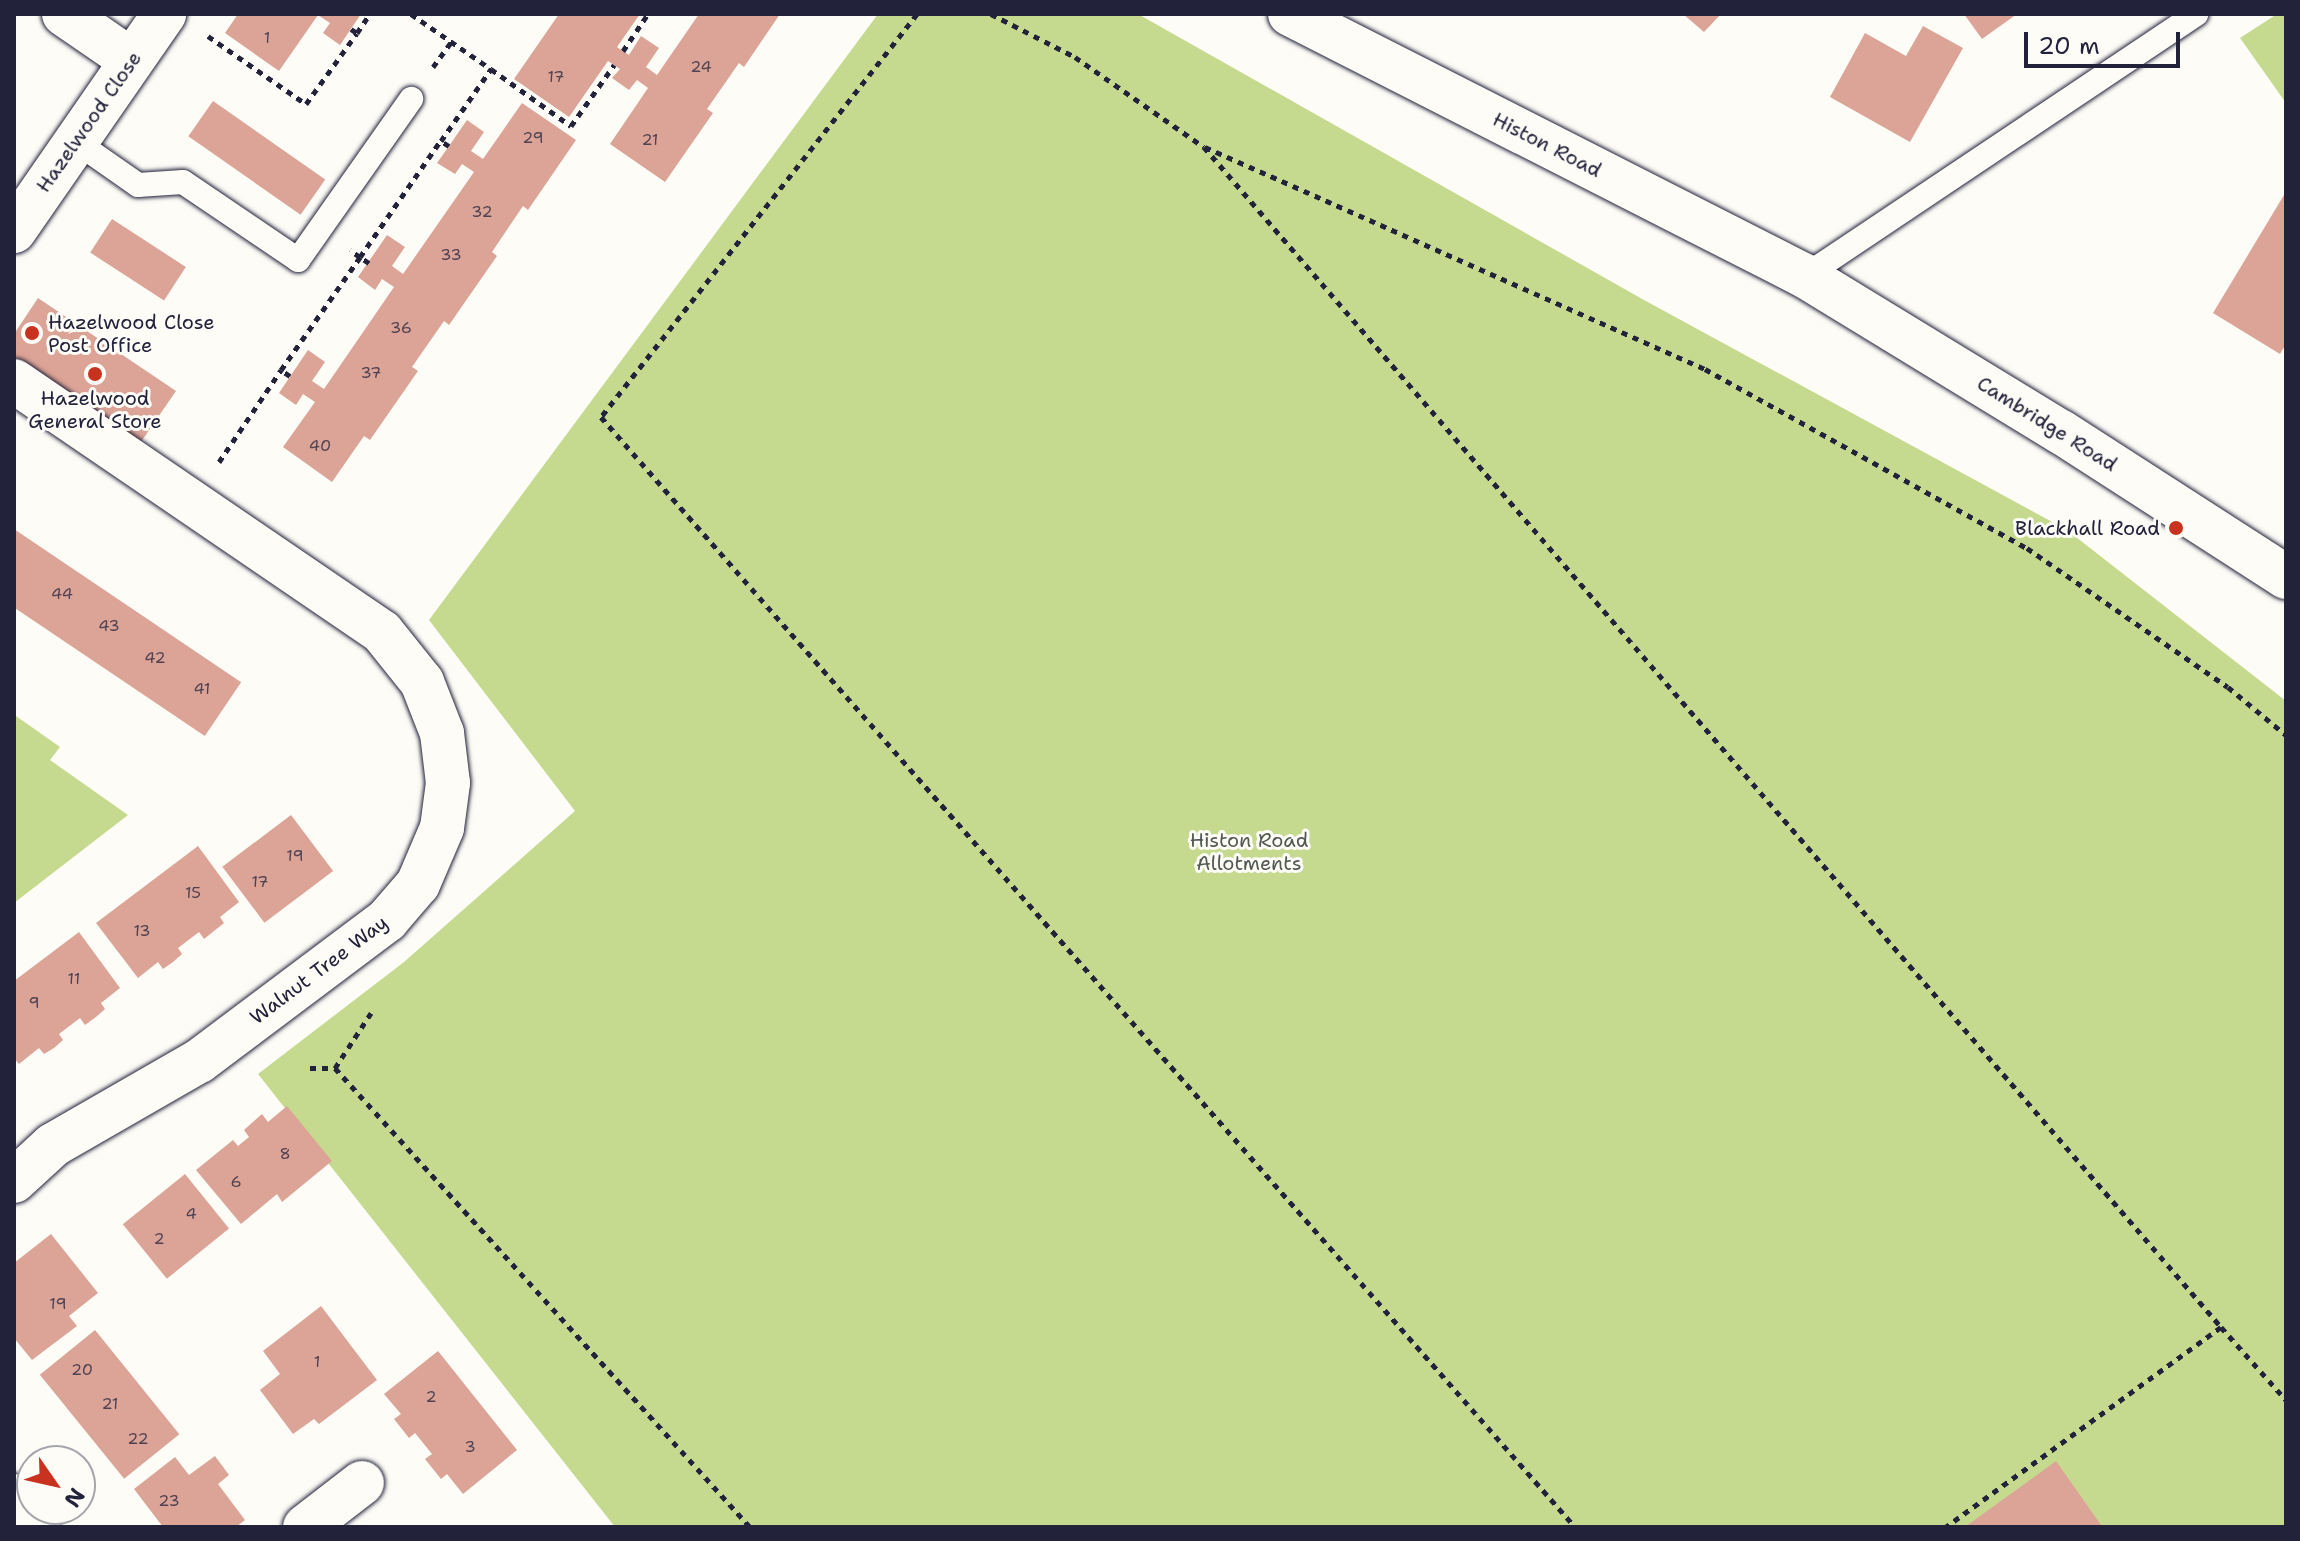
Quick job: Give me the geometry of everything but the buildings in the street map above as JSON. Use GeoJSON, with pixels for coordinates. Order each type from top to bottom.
{"type":"FeatureCollection","features":[{"type":"Feature","properties":{"kind":"street"},"geometry":{"type":"LineString","coordinates":[[64,14],[131,60]]}},
{"type":"Feature","properties":{"kind":"street","name":"Histon Road"},"geometry":{"type":"LineString","coordinates":[[1290,14],[1805,276]]}},
{"type":"Feature","properties":{"kind":"street","name":"Hazelwood Close"},"geometry":{"type":"LineString","coordinates":[[14,231],[131,60],[183,23]]}},
{"type":"Feature","properties":{"kind":"street","name":"Cambridge Road"},"geometry":{"type":"LineString","coordinates":[[1805,276],[2061,432],[2286,577]]}},
{"type":"Feature","properties":{"kind":"street","name":"Walnut Tree Way"},"geometry":{"type":"LineString","coordinates":[[14,381],[382,632],[422,682],[442,733],[448,783],[442,828],[418,884],[387,920],[199,1061],[53,1145],[14,1181]]}},
{"type":"Feature","properties":{"kind":"street"},"geometry":{"type":"LineString","coordinates":[[305,1527],[362,1483]]}},
{"type":"Feature","properties":{"kind":"street"},"geometry":{"type":"LineString","coordinates":[[14,1496],[37,1527]]}},
{"type":"Feature","properties":{"kind":"lane"},"geometry":{"type":"LineString","coordinates":[[1805,276],[2197,14]]}},
{"type":"Feature","properties":{"kind":"lane"},"geometry":{"type":"LineString","coordinates":[[75,141],[138,185],[183,182],[298,260],[411,99]]}},
{"type":"Feature","properties":{"kind":"path"},"geometry":{"type":"LineString","coordinates":[[183,23],[306,104],[370,14]]}},
{"type":"Feature","properties":{"kind":"path"},"geometry":{"type":"LineString","coordinates":[[411,14],[571,126],[614,65]]}},
{"type":"Feature","properties":{"kind":"path"},"geometry":{"type":"LineString","coordinates":[[623,51],[648,14]]}},
{"type":"Feature","properties":{"kind":"path"},"geometry":{"type":"LineString","coordinates":[[917,14],[601,417],[1575,1527]]}},
{"type":"Feature","properties":{"kind":"path"},"geometry":{"type":"LineString","coordinates":[[991,14],[1075,57],[1204,147],[1705,369],[2027,548],[2228,687],[2286,735]]}},
{"type":"Feature","properties":{"kind":"path"},"geometry":{"type":"LineString","coordinates":[[351,29],[357,33]]}},
{"type":"Feature","properties":{"kind":"path"},"geometry":{"type":"LineString","coordinates":[[449,146],[441,141],[491,69]]}},
{"type":"Feature","properties":{"kind":"path"},"geometry":{"type":"LineString","coordinates":[[1204,147],[2286,1400]]}},
{"type":"Feature","properties":{"kind":"path"},"geometry":{"type":"LineString","coordinates":[[190,501],[360,257],[320,229]]}},
{"type":"Feature","properties":{"kind":"path"},"geometry":{"type":"LineString","coordinates":[[281,370],[290,376]]}},
{"type":"Feature","properties":{"kind":"path"},"geometry":{"type":"LineString","coordinates":[[335,1068],[371,1013]]}},
{"type":"Feature","properties":{"kind":"path"},"geometry":{"type":"LineString","coordinates":[[310,1068],[335,1068],[750,1527]]}},
{"type":"Feature","properties":{"kind":"path"},"geometry":{"type":"LineString","coordinates":[[1946,1527],[2221,1327]]}},
{"type":"Feature","properties":{"kind":"green space","name":"Histon Road Allotments"},"geometry":{"type":"Polygon","coordinates":[[[878,14],[1138,14],[1644,300],[2067,530],[2286,701],[2286,1527],[615,1527],[258,1074],[404,962],[575,811],[429,620],[878,14]]]}},
{"type":"Feature","properties":{"kind":"green space"},"geometry":{"type":"Polygon","coordinates":[[[2277,14],[2286,14],[2286,103],[2240,38],[2277,14]]]}},
{"type":"Feature","properties":{"kind":"green space"},"geometry":{"type":"Polygon","coordinates":[[[16,716],[60,747],[50,760],[128,815],[14,903],[16,716]]]}},
{"type":"Feature","properties":{"kind":"place","name":"Hazelwood Close Post Office"},"geometry":{"type":"Point","coordinates":[32,333]}},
{"type":"Feature","properties":{"kind":"place","name":"Hazelwood General Store"},"geometry":{"type":"Point","coordinates":[95,374]}},
{"type":"Feature","properties":{"kind":"place","name":"Blackhall Road"},"geometry":{"type":"Point","coordinates":[2176,528]}}]}
